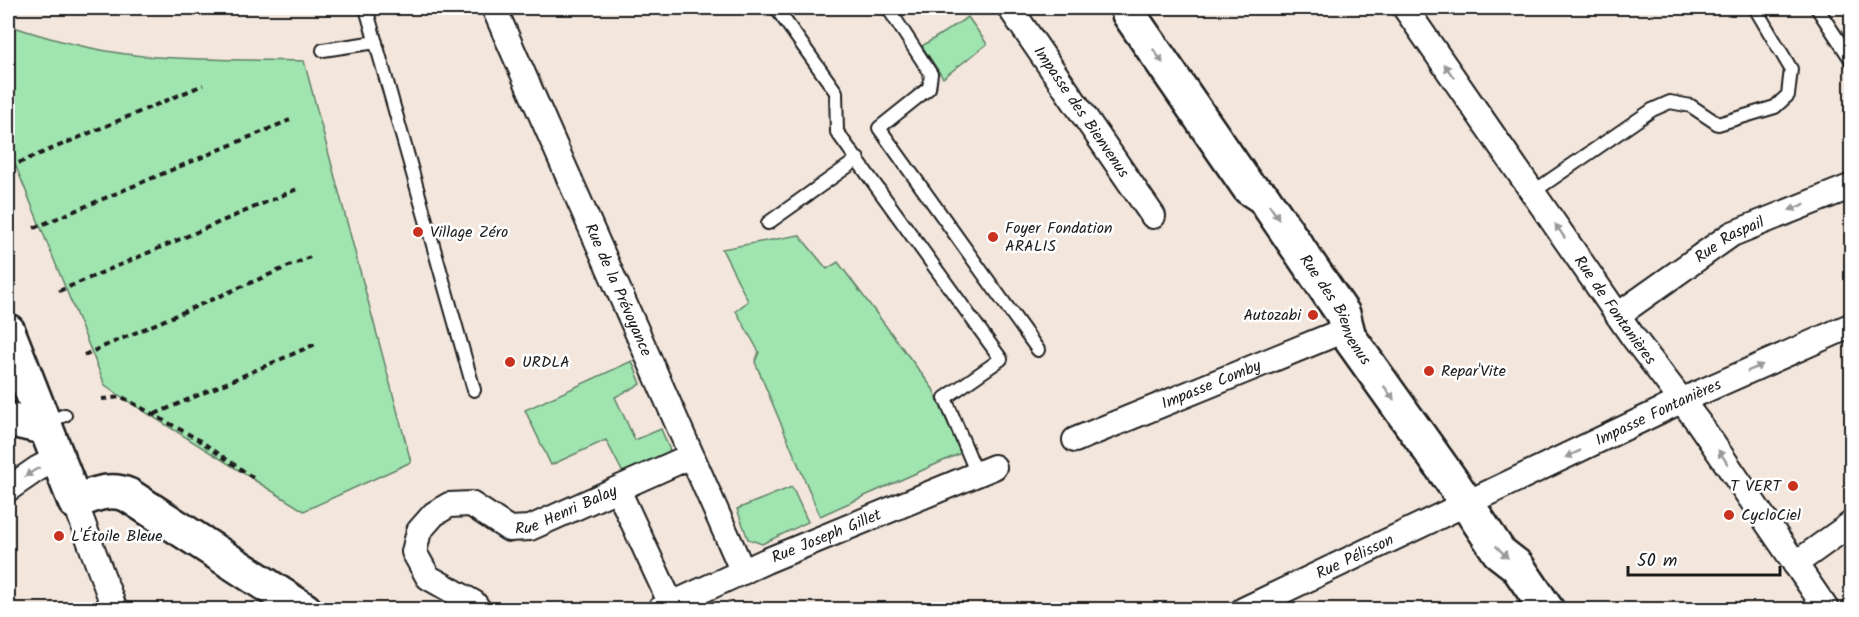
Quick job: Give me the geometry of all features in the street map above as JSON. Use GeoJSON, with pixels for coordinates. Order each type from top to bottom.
{"type":"FeatureCollection","features":[{"type":"Feature","properties":{"kind":"street","name":"Rue de la Prévoyance"},"geometry":{"type":"LineString","coordinates":[[494,8],[742,572]]}},
{"type":"Feature","properties":{"kind":"street","name":"Impasse des Bienvenus"},"geometry":{"type":"LineString","coordinates":[[1010,8],[1153,216]]}},
{"type":"Feature","properties":{"kind":"street","name":"Rue des Bienvenus"},"geometry":{"type":"LineString","coordinates":[[1127,8],[1249,188],[1263,197],[1343,314],[1349,336],[1499,552],[1517,566],[1547,609]]}},
{"type":"Feature","properties":{"kind":"street","name":"Rue de Fontanières"},"geometry":{"type":"LineString","coordinates":[[1405,8],[1633,337],[1683,400],[1827,609]]}},
{"type":"Feature","properties":{"kind":"street","name":"Rue Raspail"},"geometry":{"type":"LineString","coordinates":[[1618,315],[1732,234],[1851,186]]}},
{"type":"Feature","properties":{"kind":"street","name":"Impasse Fontanières"},"geometry":{"type":"LineString","coordinates":[[1467,504],[1683,400],[1851,325]]}},
{"type":"Feature","properties":{"kind":"street","name":"Impasse Comby"},"geometry":{"type":"LineString","coordinates":[[1075,440],[1347,329]]}},
{"type":"Feature","properties":{"kind":"street"},"geometry":{"type":"LineString","coordinates":[[8,332],[52,422],[58,458],[115,609]]}},
{"type":"Feature","properties":{"kind":"street"},"geometry":{"type":"LineString","coordinates":[[8,419],[52,422]]}},
{"type":"Feature","properties":{"kind":"street","name":"Rue Henri Balay"},"geometry":{"type":"LineString","coordinates":[[479,609],[474,603],[428,577],[414,552],[419,531],[434,514],[449,505],[471,504],[508,529],[530,528],[691,456]]}},
{"type":"Feature","properties":{"kind":"street"},"geometry":{"type":"LineString","coordinates":[[8,489],[58,458]]}},
{"type":"Feature","properties":{"kind":"street","name":"Rue Joseph Gillet"},"geometry":{"type":"LineString","coordinates":[[665,607],[742,572],[986,470]]}},
{"type":"Feature","properties":{"kind":"street"},"geometry":{"type":"LineString","coordinates":[[618,490],[665,607]]}},
{"type":"Feature","properties":{"kind":"street"},"geometry":{"type":"LineString","coordinates":[[75,502],[110,491],[119,491],[128,495],[306,609]]}},
{"type":"Feature","properties":{"kind":"street","name":"Rue Pélisson"},"geometry":{"type":"LineString","coordinates":[[1243,609],[1467,504]]}},
{"type":"Feature","properties":{"kind":"street"},"geometry":{"type":"LineString","coordinates":[[1795,564],[1851,523]]}},
{"type":"Feature","properties":{"kind":"lane"},"geometry":{"type":"LineString","coordinates":[[366,8],[474,390]]}},
{"type":"Feature","properties":{"kind":"lane"},"geometry":{"type":"LineString","coordinates":[[776,8],[836,92],[837,132],[1001,359],[945,398],[986,470]]}},
{"type":"Feature","properties":{"kind":"lane"},"geometry":{"type":"LineString","coordinates":[[888,8],[932,74],[929,88],[879,128],[1038,350]]}},
{"type":"Feature","properties":{"kind":"lane"},"geometry":{"type":"LineString","coordinates":[[1533,192],[1652,110],[1670,102],[1691,106],[1718,124],[1775,107],[1788,95],[1791,69],[1755,8]]}},
{"type":"Feature","properties":{"kind":"lane"},"geometry":{"type":"LineString","coordinates":[[1817,8],[1851,61]]}},
{"type":"Feature","properties":{"kind":"lane"},"geometry":{"type":"LineString","coordinates":[[322,50],[376,42]]}},
{"type":"Feature","properties":{"kind":"lane"},"geometry":{"type":"LineString","coordinates":[[768,223],[858,159]]}},
{"type":"Feature","properties":{"kind":"path"},"geometry":{"type":"LineString","coordinates":[[9,167],[202,85]]}},
{"type":"Feature","properties":{"kind":"path"},"geometry":{"type":"LineString","coordinates":[[34,228],[290,120]]}},
{"type":"Feature","properties":{"kind":"path"},"geometry":{"type":"LineString","coordinates":[[59,291],[297,189]]}},
{"type":"Feature","properties":{"kind":"path"},"geometry":{"type":"LineString","coordinates":[[84,355],[310,257]]}},
{"type":"Feature","properties":{"kind":"path"},"geometry":{"type":"LineString","coordinates":[[155,414],[318,343]]}},
{"type":"Feature","properties":{"kind":"path"},"geometry":{"type":"LineString","coordinates":[[102,399],[122,397],[155,414],[255,479]]}},
{"type":"Feature","properties":{"kind":"green space"},"geometry":{"type":"Polygon","coordinates":[[[968,17],[987,44],[943,78],[922,46],[968,17]]]}},
{"type":"Feature","properties":{"kind":"green space"},"geometry":{"type":"Polygon","coordinates":[[[8,25],[81,46],[118,53],[193,59],[304,61],[411,462],[304,511],[105,385],[8,147],[8,25]]]}},
{"type":"Feature","properties":{"kind":"green space"},"geometry":{"type":"Polygon","coordinates":[[[799,235],[827,269],[838,262],[933,389],[961,453],[820,516],[755,362],[759,352],[736,311],[748,301],[722,249],[799,235]]]}},
{"type":"Feature","properties":{"kind":"green space"},"geometry":{"type":"Polygon","coordinates":[[[632,361],[641,384],[615,397],[635,440],[661,429],[671,453],[624,475],[606,440],[551,465],[525,410],[632,361]]]}},
{"type":"Feature","properties":{"kind":"green space"},"geometry":{"type":"Polygon","coordinates":[[[792,487],[808,522],[762,544],[748,539],[737,509],[792,487]]]}},
{"type":"Feature","properties":{"kind":"place","name":"Village Zéro"},"geometry":{"type":"Point","coordinates":[418,232]}},
{"type":"Feature","properties":{"kind":"place","name":"Foyer Fondation ARALIS"},"geometry":{"type":"Point","coordinates":[993,237]}},
{"type":"Feature","properties":{"kind":"place","name":"Autozabi"},"geometry":{"type":"Point","coordinates":[1313,315]}},
{"type":"Feature","properties":{"kind":"place","name":"URDLA"},"geometry":{"type":"Point","coordinates":[510,362]}},
{"type":"Feature","properties":{"kind":"place","name":"Repar'Vite"},"geometry":{"type":"Point","coordinates":[1429,371]}},
{"type":"Feature","properties":{"kind":"place","name":"T VERT"},"geometry":{"type":"Point","coordinates":[1793,486]}},
{"type":"Feature","properties":{"kind":"place","name":"CycloCiel"},"geometry":{"type":"Point","coordinates":[1729,515]}},
{"type":"Feature","properties":{"kind":"place","name":"L'Étoile Bleue"},"geometry":{"type":"Point","coordinates":[59,536]}}]}
